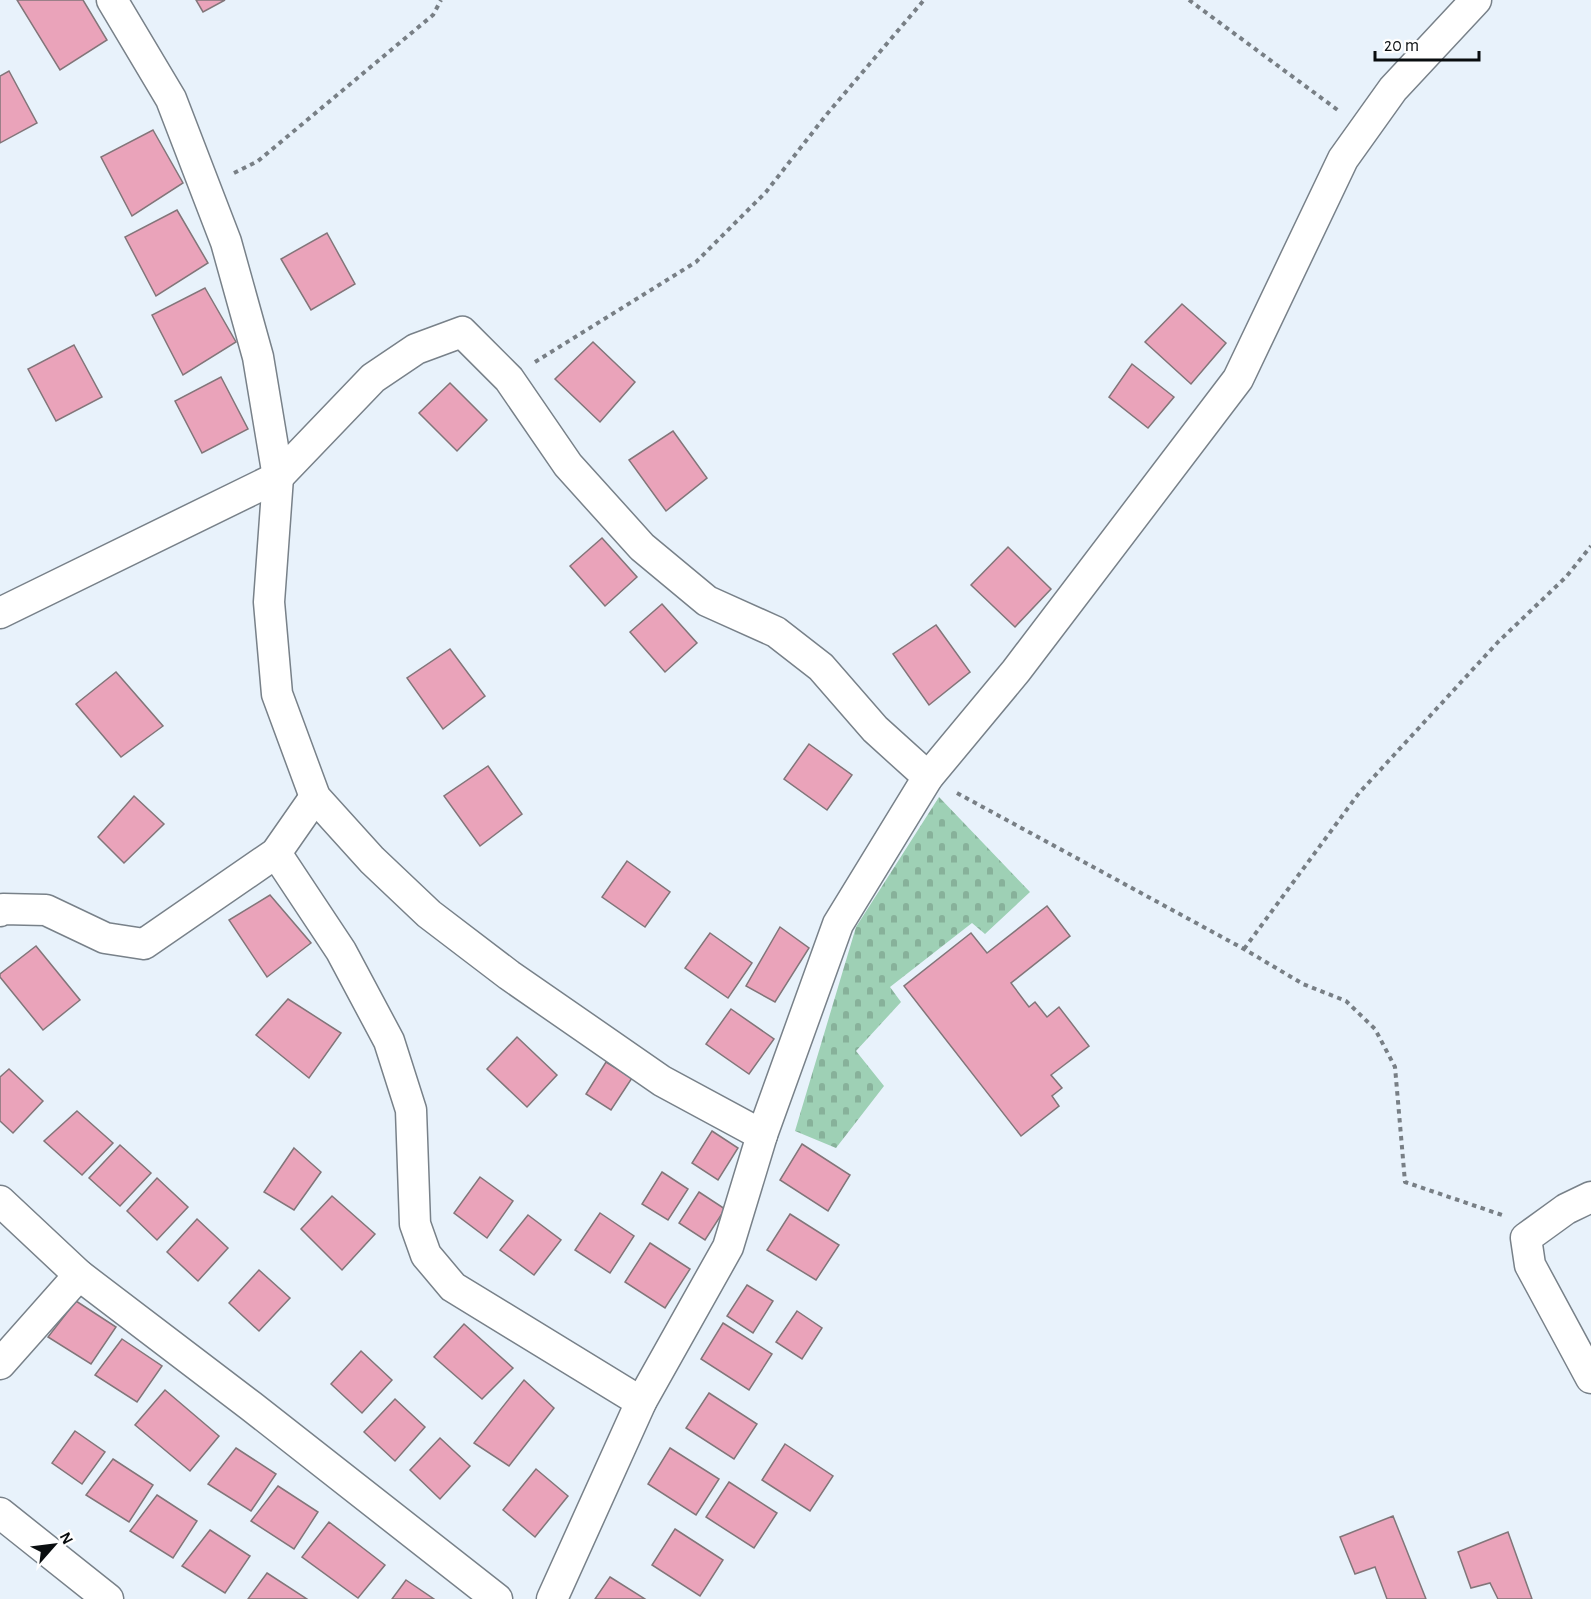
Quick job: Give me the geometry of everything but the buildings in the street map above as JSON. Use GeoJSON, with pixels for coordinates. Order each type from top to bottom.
{"type":"FeatureCollection","features":[{"type":"Feature","properties":{"kind":"street"},"geometry":{"type":"LineString","coordinates":[[112,0],[171,99],[226,242],[258,357],[278,477],[269,602],[277,694],[315,798],[372,860],[429,914],[509,975],[662,1081],[762,1136]]}},
{"type":"Feature","properties":{"kind":"street"},"geometry":{"type":"LineString","coordinates":[[552,1599],[641,1402],[728,1247],[762,1136],[838,924],[928,777],[1016,671],[1238,379],[1343,159],[1393,88],[1476,0]]}},
{"type":"Feature","properties":{"kind":"street"},"geometry":{"type":"LineString","coordinates":[[0,613],[278,477],[373,378],[416,349],[462,332],[509,379],[568,465],[642,547],[707,601],[776,632],[821,667],[875,729],[928,777]]}},
{"type":"Feature","properties":{"kind":"street"},"geometry":{"type":"LineString","coordinates":[[0,910],[46,910],[105,938],[144,944],[276,853],[315,798]]}},
{"type":"Feature","properties":{"kind":"street"},"geometry":{"type":"LineString","coordinates":[[276,853],[341,951],[389,1041],[411,1110],[415,1224],[426,1255],[453,1287],[641,1402]]}},
{"type":"Feature","properties":{"kind":"street"},"geometry":{"type":"LineString","coordinates":[[1591,1197],[1566,1209],[1526,1238],[1530,1265],[1591,1378]]}},
{"type":"Feature","properties":{"kind":"street"},"geometry":{"type":"LineString","coordinates":[[0,1201],[79,1275],[241,1398],[497,1599]]}},
{"type":"Feature","properties":{"kind":"street"},"geometry":{"type":"LineString","coordinates":[[0,1364],[79,1275]]}},
{"type":"Feature","properties":{"kind":"street"},"geometry":{"type":"LineString","coordinates":[[0,1512],[108,1599]]}},
{"type":"Feature","properties":{"kind":"path"},"geometry":{"type":"LineString","coordinates":[[205,188],[258,161],[433,15],[441,0]]}},
{"type":"Feature","properties":{"kind":"path"},"geometry":{"type":"LineString","coordinates":[[509,379],[696,262],[766,192],[827,114],[924,0]]}},
{"type":"Feature","properties":{"kind":"path"},"geometry":{"type":"LineString","coordinates":[[1189,0],[1364,129]]}},
{"type":"Feature","properties":{"kind":"path"},"geometry":{"type":"LineString","coordinates":[[1244,949],[1359,793],[1498,642],[1566,577],[1591,546]]}},
{"type":"Feature","properties":{"kind":"path"},"geometry":{"type":"LineString","coordinates":[[928,777],[1244,949],[1303,984],[1346,1001],[1375,1029],[1395,1066],[1405,1182],[1540,1228]]}},
{"type":"Feature","properties":{"kind":"green space"},"geometry":{"type":"Polygon","coordinates":[[[939,797],[1030,892],[985,934],[972,923],[890,987],[901,1002],[856,1051],[884,1086],[836,1148],[795,1131],[856,927],[939,797]]]}}]}
